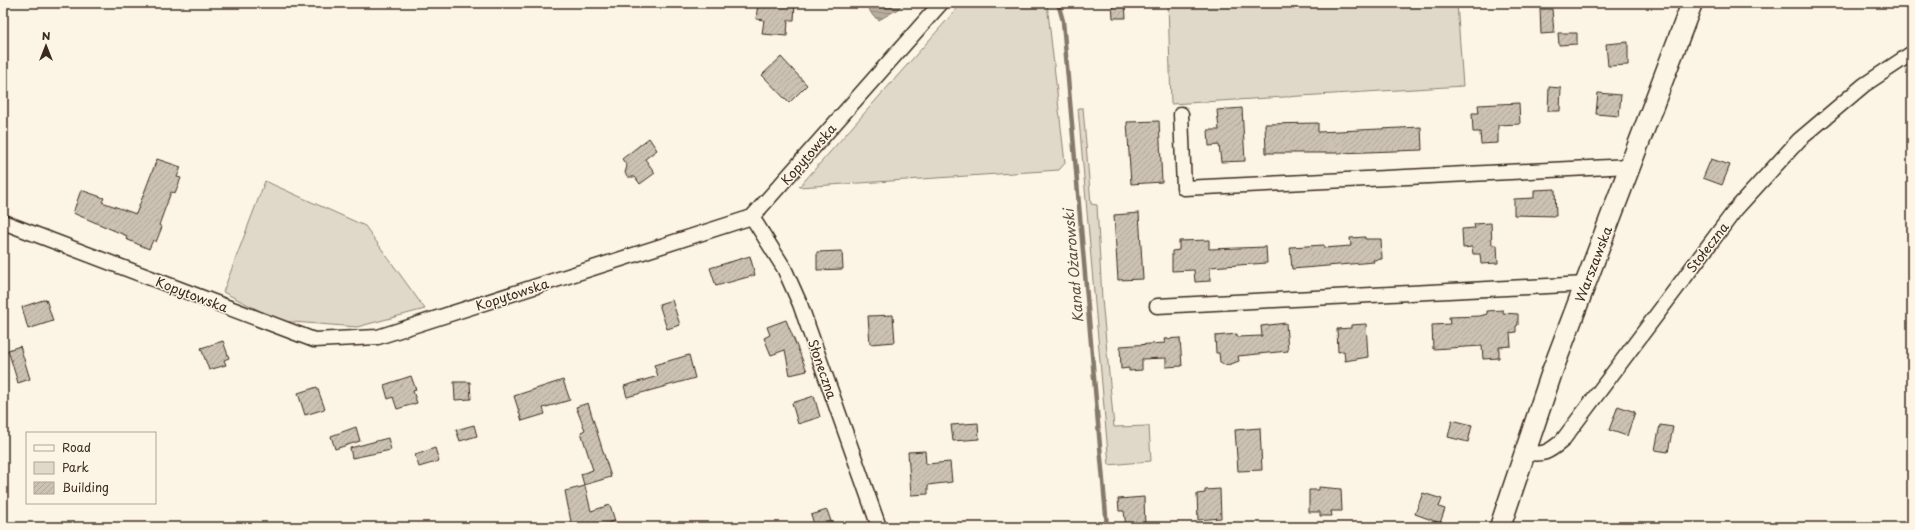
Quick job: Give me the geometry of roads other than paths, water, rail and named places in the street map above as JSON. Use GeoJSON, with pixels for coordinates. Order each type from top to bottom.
{"type":"FeatureCollection","features":[{"type":"Feature","properties":{"kind":"main road","name":"Warszawska"},"geometry":{"type":"LineString","coordinates":[[1500,527],[1553,369],[1692,3]]}},
{"type":"Feature","properties":{"kind":"street","name":"Kopytowska"},"geometry":{"type":"LineString","coordinates":[[3,222],[314,340],[378,337],[752,217],[941,3]]}},
{"type":"Feature","properties":{"kind":"street","name":"Stołeczna"},"geometry":{"type":"LineString","coordinates":[[1525,452],[1537,455],[1544,453],[1550,451],[1562,441],[1736,209],[1799,140],[1864,85],[1912,53]]}},
{"type":"Feature","properties":{"kind":"street"},"geometry":{"type":"LineString","coordinates":[[1181,114],[1184,188],[1630,166]]}},
{"type":"Feature","properties":{"kind":"street","name":"Słoneczna"},"geometry":{"type":"LineString","coordinates":[[752,217],[784,268],[800,304],[878,527]]}},
{"type":"Feature","properties":{"kind":"street"},"geometry":{"type":"LineString","coordinates":[[1157,306],[1586,284]]}},
{"type":"Feature","properties":{"kind":"waterway","name":"Kanał Ożarowski"},"geometry":{"type":"LineString","coordinates":[[1058,3],[1063,21],[1107,527]]}}]}
